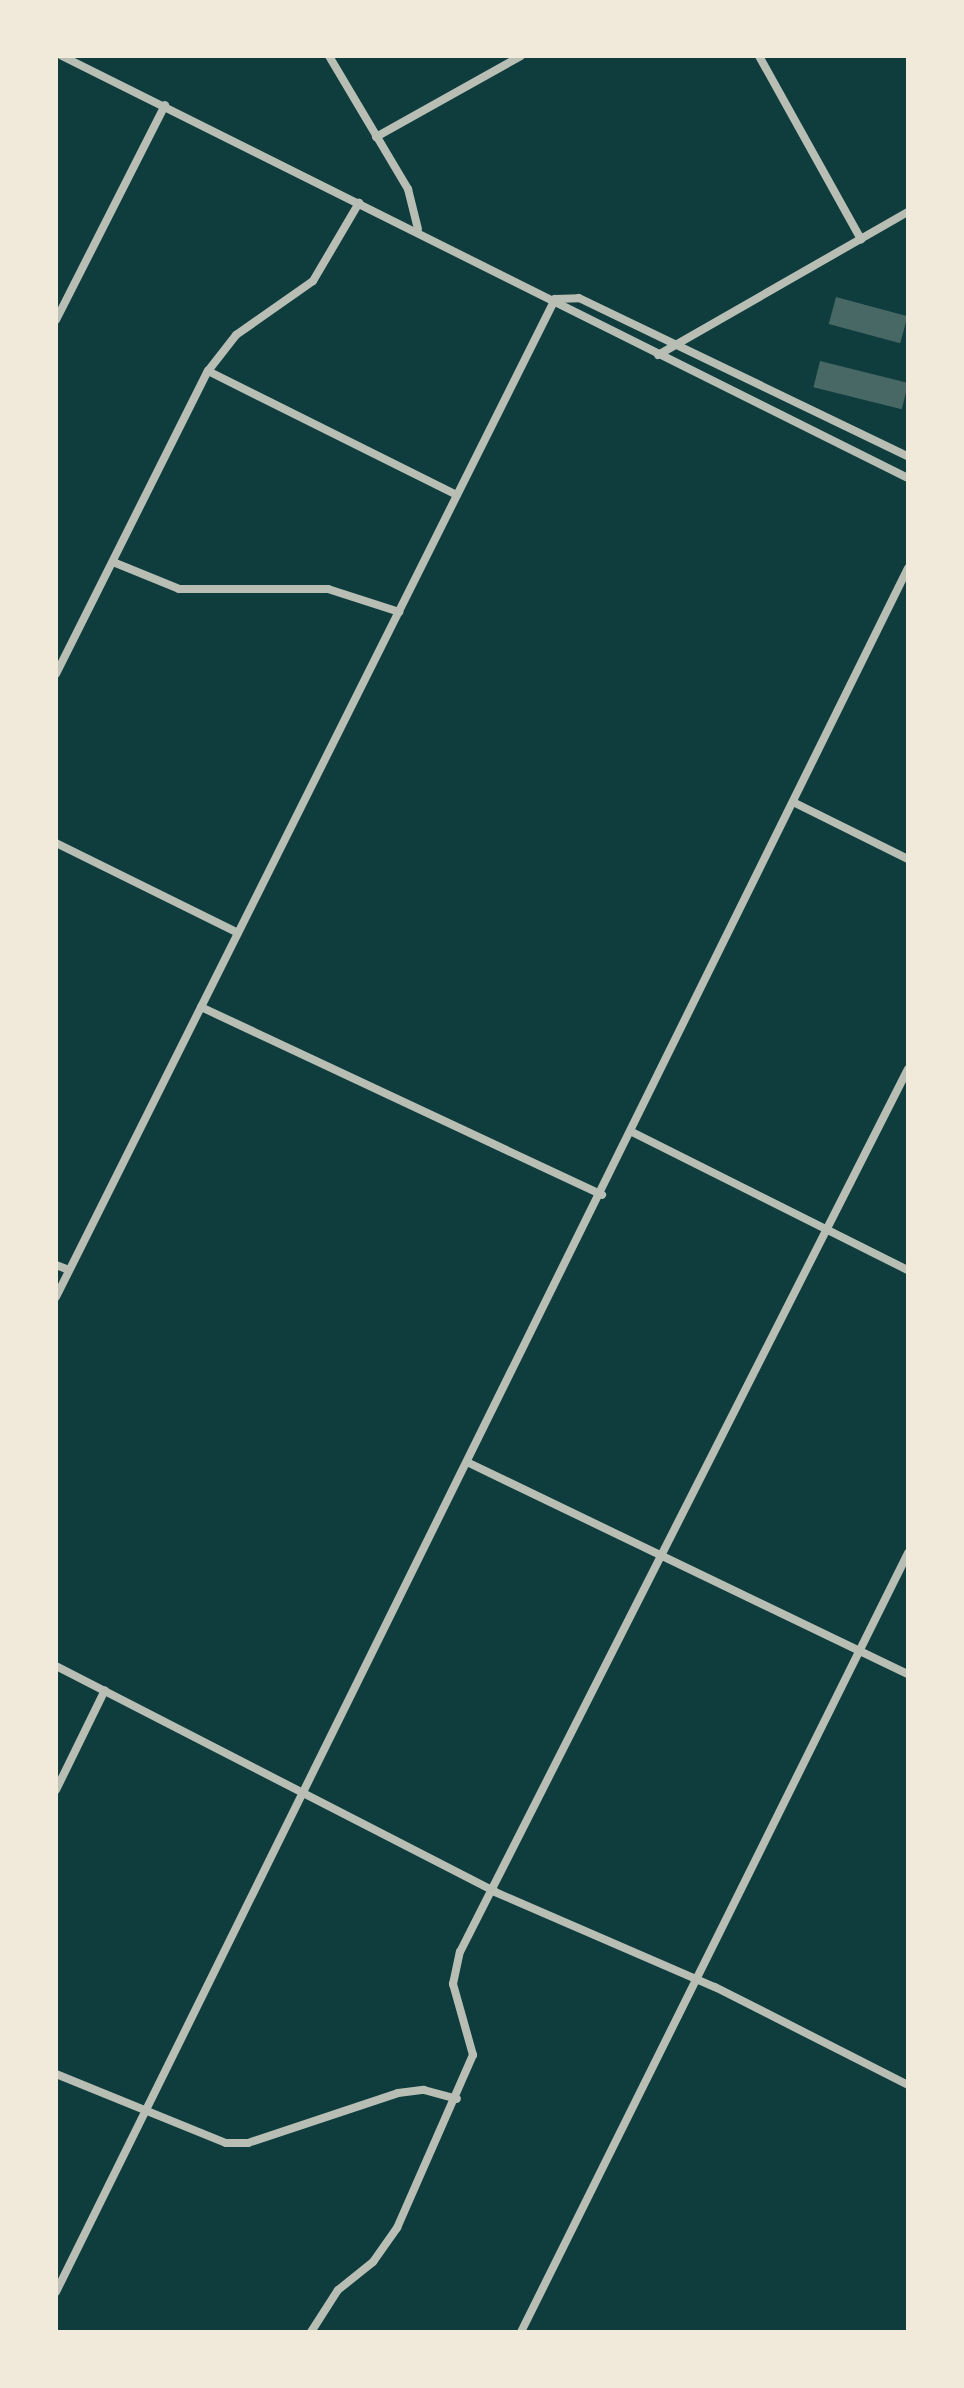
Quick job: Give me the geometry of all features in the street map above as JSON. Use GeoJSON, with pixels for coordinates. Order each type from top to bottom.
{"type":"FeatureCollection","features":[{"type":"Feature","properties":{"kind":"street"},"geometry":{"type":"LineString","coordinates":[[62,56],[359,203],[418,229],[555,299],[571,315],[908,478]]}},
{"type":"Feature","properties":{"kind":"street"},"geometry":{"type":"LineString","coordinates":[[329,56],[408,189],[418,229]]}},
{"type":"Feature","properties":{"kind":"street"},"geometry":{"type":"LineString","coordinates":[[376,137],[521,56]]}},
{"type":"Feature","properties":{"kind":"street"},"geometry":{"type":"LineString","coordinates":[[759,56],[861,239]]}},
{"type":"Feature","properties":{"kind":"street"},"geometry":{"type":"LineString","coordinates":[[56,320],[165,105]]}},
{"type":"Feature","properties":{"kind":"street"},"geometry":{"type":"LineString","coordinates":[[56,674],[208,371],[236,335],[303,292],[359,203]]}},
{"type":"Feature","properties":{"kind":"street"},"geometry":{"type":"LineString","coordinates":[[658,355],[908,212]]}},
{"type":"Feature","properties":{"kind":"street"},"geometry":{"type":"LineString","coordinates":[[555,299],[579,298],[908,456]]}},
{"type":"Feature","properties":{"kind":"street"},"geometry":{"type":"LineString","coordinates":[[56,1297],[555,299]]}},
{"type":"Feature","properties":{"kind":"street"},"geometry":{"type":"LineString","coordinates":[[208,371],[457,495]]}},
{"type":"Feature","properties":{"kind":"street"},"geometry":{"type":"LineString","coordinates":[[113,562],[179,589],[328,589],[399,612]]}},
{"type":"Feature","properties":{"kind":"street"},"geometry":{"type":"LineString","coordinates":[[56,2292],[602,1195],[908,568]]}},
{"type":"Feature","properties":{"kind":"street"},"geometry":{"type":"LineString","coordinates":[[793,802],[908,859]]}},
{"type":"Feature","properties":{"kind":"street"},"geometry":{"type":"LineString","coordinates":[[56,843],[238,933]]}},
{"type":"Feature","properties":{"kind":"street"},"geometry":{"type":"LineString","coordinates":[[201,1007],[602,1195]]}},
{"type":"Feature","properties":{"kind":"street"},"geometry":{"type":"LineString","coordinates":[[311,2332],[338,2290],[385,2250],[457,2099],[473,2055],[454,1967],[665,1558],[908,1069]]}},
{"type":"Feature","properties":{"kind":"street"},"geometry":{"type":"LineString","coordinates":[[632,1132],[908,1270]]}},
{"type":"Feature","properties":{"kind":"street"},"geometry":{"type":"LineString","coordinates":[[56,1265],[69,1270]]}},
{"type":"Feature","properties":{"kind":"street"},"geometry":{"type":"LineString","coordinates":[[469,1463],[908,1674]]}},
{"type":"Feature","properties":{"kind":"street"},"geometry":{"type":"LineString","coordinates":[[521,2332],[908,1553]]}},
{"type":"Feature","properties":{"kind":"street"},"geometry":{"type":"LineString","coordinates":[[56,1666],[306,1791],[495,1892],[693,1983],[715,1987],[908,2085]]}},
{"type":"Feature","properties":{"kind":"street"},"geometry":{"type":"LineString","coordinates":[[56,1790],[105,1690]]}},
{"type":"Feature","properties":{"kind":"street"},"geometry":{"type":"LineString","coordinates":[[56,2074],[145,2115],[226,2143],[248,2143],[398,2093],[424,2090],[457,2099]]}},
{"type":"Feature","properties":{"kind":"building"},"geometry":{"type":"Polygon","coordinates":[[[836,297],[907,316],[900,343],[829,324],[836,297]]]}},
{"type":"Feature","properties":{"kind":"building"},"geometry":{"type":"Polygon","coordinates":[[[820,361],[908,383],[902,409],[813,387],[820,361]]]}}]}
